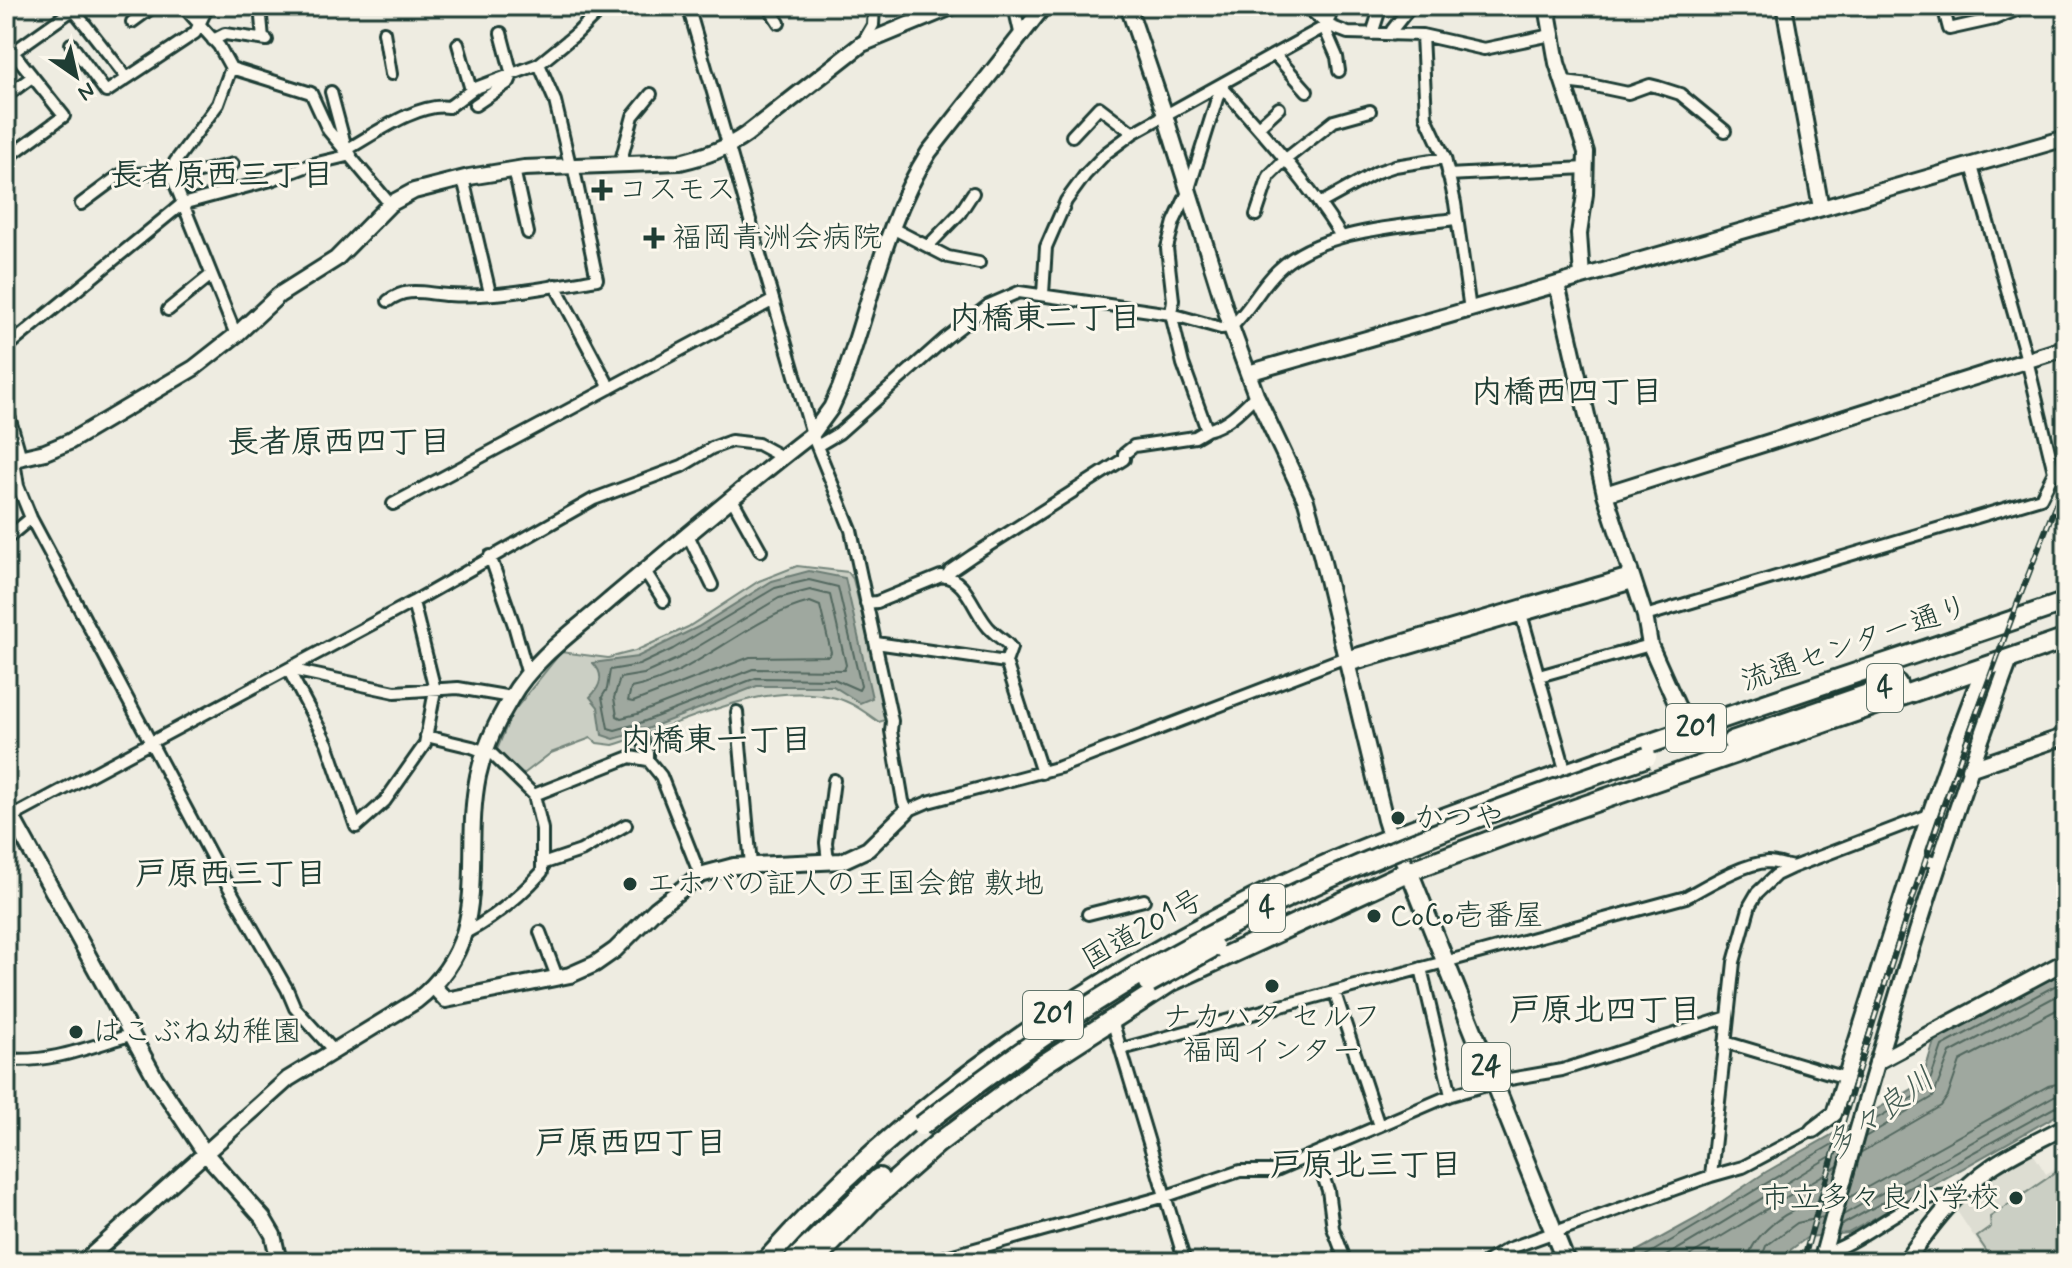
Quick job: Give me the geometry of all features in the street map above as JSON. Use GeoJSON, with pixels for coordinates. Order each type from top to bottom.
{"type":"FeatureCollection","features":[{"type":"Feature","properties":{"kind":"highway","name":"流通センター通り"},"geometry":{"type":"LineString","coordinates":[[1391,839],[1688,730],[2066,602]]}},
{"type":"Feature","properties":{"kind":"highway","name":"4"},"geometry":{"type":"LineString","coordinates":[[792,1262],[865,1189],[929,1134],[1034,1057],[1168,973],[1243,932],[1370,873],[1648,763],[2066,613]]}},
{"type":"Feature","properties":{"kind":"highway","name":"4"},"geometry":{"type":"LineString","coordinates":[[775,1262],[858,1181],[921,1126],[1026,1048],[1102,998],[1228,925],[1383,855],[1483,816],[2066,626]]}},
{"type":"Feature","properties":{"kind":"highway","name":"201"},"geometry":{"type":"LineString","coordinates":[[1409,871],[1586,805],[2066,639]]}},
{"type":"Feature","properties":{"kind":"highway","name":"国道201号"},"geometry":{"type":"LineString","coordinates":[[765,1262],[806,1216],[863,1161],[947,1090],[1016,1038],[1107,981],[1284,884],[1391,839]]}},
{"type":"Feature","properties":{"kind":"highway","name":"国道201号"},"geometry":{"type":"LineString","coordinates":[[813,1262],[874,1199],[937,1144],[1042,1065],[1172,981],[1409,871]]}},
{"type":"Feature","properties":{"kind":"main road","name":"24"},"geometry":{"type":"LineString","coordinates":[[1409,871],[1566,1262]]}},
{"type":"Feature","properties":{"kind":"street"},"geometry":{"type":"LineString","coordinates":[[132,22],[154,6]]}},
{"type":"Feature","properties":{"kind":"street"},"geometry":{"type":"LineString","coordinates":[[183,6],[213,40],[231,68],[311,93],[328,130],[390,204]]}},
{"type":"Feature","properties":{"kind":"street"},"geometry":{"type":"LineString","coordinates":[[71,44],[106,92],[195,33],[208,6]]}},
{"type":"Feature","properties":{"kind":"street"},"geometry":{"type":"LineString","coordinates":[[213,40],[225,34],[265,39],[260,6]]}},
{"type":"Feature","properties":{"kind":"street"},"geometry":{"type":"LineString","coordinates":[[6,348],[182,204],[271,180],[348,152],[419,110],[449,107],[471,90],[539,64],[604,6]]}},
{"type":"Feature","properties":{"kind":"street"},"geometry":{"type":"LineString","coordinates":[[688,6],[814,440],[851,530],[892,721],[891,731],[907,811]]}},
{"type":"Feature","properties":{"kind":"street"},"geometry":{"type":"LineString","coordinates":[[768,6],[779,23]]}},
{"type":"Feature","properties":{"kind":"street"},"geometry":{"type":"LineString","coordinates":[[862,44],[873,25],[874,6]]}},
{"type":"Feature","properties":{"kind":"street"},"geometry":{"type":"LineString","coordinates":[[14,460],[69,442],[194,368],[279,295],[336,259],[390,204],[414,191],[514,169],[680,162],[729,147],[862,44],[954,6]]}},
{"type":"Feature","properties":{"kind":"street"},"geometry":{"type":"LineString","coordinates":[[1014,6],[1021,37]]}},
{"type":"Feature","properties":{"kind":"street"},"geometry":{"type":"LineString","coordinates":[[814,440],[844,379],[908,186],[929,152],[1044,6]]}},
{"type":"Feature","properties":{"kind":"street"},"geometry":{"type":"LineString","coordinates":[[1128,6],[1231,327],[1256,395],[1306,501],[1391,839],[1409,871]]}},
{"type":"Feature","properties":{"kind":"street"},"geometry":{"type":"LineString","coordinates":[[1306,6],[1326,26],[1339,71]]}},
{"type":"Feature","properties":{"kind":"street"},"geometry":{"type":"LineString","coordinates":[[1043,294],[1046,247],[1066,201],[1106,153],[1133,133],[1326,26],[1333,6]]}},
{"type":"Feature","properties":{"kind":"street"},"geometry":{"type":"LineString","coordinates":[[1372,34],[1381,6]]}},
{"type":"Feature","properties":{"kind":"street"},"geometry":{"type":"LineString","coordinates":[[1392,35],[1392,30],[1411,6]]}},
{"type":"Feature","properties":{"kind":"street"},"geometry":{"type":"LineString","coordinates":[[1547,6],[1551,35],[1586,152],[1579,234],[1582,277]]}},
{"type":"Feature","properties":{"kind":"street"},"geometry":{"type":"LineString","coordinates":[[1784,6],[1821,208]]}},
{"type":"Feature","properties":{"kind":"street"},"geometry":{"type":"LineString","coordinates":[[1943,6],[1949,29],[1994,19],[2026,6]]}},
{"type":"Feature","properties":{"kind":"street"},"geometry":{"type":"LineString","coordinates":[[6,148],[11,155],[64,116],[9,55],[75,8],[127,78]]}},
{"type":"Feature","properties":{"kind":"street"},"geometry":{"type":"LineString","coordinates":[[1326,26],[1348,33],[1422,35],[1484,49],[1551,35]]}},
{"type":"Feature","properties":{"kind":"street"},"geometry":{"type":"LineString","coordinates":[[384,32],[391,74]]}},
{"type":"Feature","properties":{"kind":"street"},"geometry":{"type":"LineString","coordinates":[[475,105],[509,82],[512,75],[501,33]]}},
{"type":"Feature","properties":{"kind":"street"},"geometry":{"type":"LineString","coordinates":[[1422,35],[1426,117],[1445,158],[1455,203],[1470,310]]}},
{"type":"Feature","properties":{"kind":"street"},"geometry":{"type":"LineString","coordinates":[[458,44],[471,90]]}},
{"type":"Feature","properties":{"kind":"street"},"geometry":{"type":"LineString","coordinates":[[1276,56],[1307,91]]}},
{"type":"Feature","properties":{"kind":"street"},"geometry":{"type":"LineString","coordinates":[[388,301],[396,295],[416,290],[452,295],[490,293],[597,279],[555,101],[539,64]]}},
{"type":"Feature","properties":{"kind":"street"},"geometry":{"type":"LineString","coordinates":[[231,68],[218,104],[175,162],[171,174],[236,335]]}},
{"type":"Feature","properties":{"kind":"street"},"geometry":{"type":"LineString","coordinates":[[6,96],[32,77]]}},
{"type":"Feature","properties":{"kind":"street"},"geometry":{"type":"LineString","coordinates":[[1564,82],[1628,93],[1650,85],[1658,87],[1680,94],[1725,131]]}},
{"type":"Feature","properties":{"kind":"street"},"geometry":{"type":"LineString","coordinates":[[1221,86],[1286,159],[1321,203],[1341,236]]}},
{"type":"Feature","properties":{"kind":"street"},"geometry":{"type":"LineString","coordinates":[[1207,430],[1183,364],[1171,314],[1173,300],[1167,248],[1221,86]]}},
{"type":"Feature","properties":{"kind":"street"},"geometry":{"type":"LineString","coordinates":[[331,92],[348,152]]}},
{"type":"Feature","properties":{"kind":"street"},"geometry":{"type":"LineString","coordinates":[[620,164],[633,116],[651,94]]}},
{"type":"Feature","properties":{"kind":"street"},"geometry":{"type":"LineString","coordinates":[[1072,136],[1099,107],[1133,133]]}},
{"type":"Feature","properties":{"kind":"street"},"geometry":{"type":"LineString","coordinates":[[1258,127],[1279,108]]}},
{"type":"Feature","properties":{"kind":"street"},"geometry":{"type":"LineString","coordinates":[[1256,215],[1269,176],[1286,159],[1334,121],[1370,111]]}},
{"type":"Feature","properties":{"kind":"street"},"geometry":{"type":"LineString","coordinates":[[1248,373],[2066,138]]}},
{"type":"Feature","properties":{"kind":"street"},"geometry":{"type":"LineString","coordinates":[[1321,203],[1377,172],[1445,158]]}},
{"type":"Feature","properties":{"kind":"street"},"geometry":{"type":"LineString","coordinates":[[81,204],[120,175],[163,172],[179,177],[233,164]]}},
{"type":"Feature","properties":{"kind":"street"},"geometry":{"type":"LineString","coordinates":[[1645,616],[2041,498],[2054,472],[2027,360],[1972,166]]}},
{"type":"Feature","properties":{"kind":"street"},"geometry":{"type":"LineString","coordinates":[[1448,175],[1586,168]]}},
{"type":"Feature","properties":{"kind":"street"},"geometry":{"type":"LineString","coordinates":[[514,169],[528,233]]}},
{"type":"Feature","properties":{"kind":"street"},"geometry":{"type":"LineString","coordinates":[[463,178],[490,293]]}},
{"type":"Feature","properties":{"kind":"street"},"geometry":{"type":"LineString","coordinates":[[928,246],[960,213],[973,193]]}},
{"type":"Feature","properties":{"kind":"street"},"geometry":{"type":"LineString","coordinates":[[84,1262],[288,1079],[401,1011],[434,987],[450,964],[465,933],[478,778],[485,751],[511,697],[528,675],[645,571],[782,457],[814,440],[839,433],[946,338],[989,305],[1019,292],[1171,314],[1221,328],[1231,327],[1281,267],[1341,236],[1455,219]]}},
{"type":"Feature","properties":{"kind":"street"},"geometry":{"type":"LineString","coordinates":[[892,228],[948,257],[979,263]]}},
{"type":"Feature","properties":{"kind":"street"},"geometry":{"type":"LineString","coordinates":[[168,310],[211,275]]}},
{"type":"Feature","properties":{"kind":"street"},"geometry":{"type":"LineString","coordinates":[[1557,284],[1605,494],[1645,616],[1650,645],[1688,730]]}},
{"type":"Feature","properties":{"kind":"street"},"geometry":{"type":"LineString","coordinates":[[555,285],[610,388]]}},
{"type":"Feature","properties":{"kind":"street"},"geometry":{"type":"LineString","coordinates":[[393,504],[772,301]]}},
{"type":"Feature","properties":{"kind":"street"},"geometry":{"type":"LineString","coordinates":[[1605,494],[2066,348]]}},
{"type":"Feature","properties":{"kind":"street"},"geometry":{"type":"LineString","coordinates":[[946,577],[972,556],[1124,459],[1128,449],[1195,437],[1235,415],[1256,395]]}},
{"type":"Feature","properties":{"kind":"street"},"geometry":{"type":"LineString","coordinates":[[6,406],[18,486],[31,518],[295,1008],[334,1051]]}},
{"type":"Feature","properties":{"kind":"street"},"geometry":{"type":"LineString","coordinates":[[279,1262],[273,1235],[263,1218],[205,1153],[130,1035],[8,814],[151,743],[413,602],[594,499],[682,466],[731,441],[758,444],[782,457]]}},
{"type":"Feature","properties":{"kind":"street"},"geometry":{"type":"LineString","coordinates":[[732,499],[761,551]]}},
{"type":"Feature","properties":{"kind":"street"},"geometry":{"type":"LineString","coordinates":[[6,539],[31,518]]}},
{"type":"Feature","properties":{"kind":"street"},"geometry":{"type":"LineString","coordinates":[[688,535],[712,585]]}},
{"type":"Feature","properties":{"kind":"street"},"geometry":{"type":"LineString","coordinates":[[490,556],[528,675]]}},
{"type":"Feature","properties":{"kind":"street"},"geometry":{"type":"LineString","coordinates":[[645,571],[664,601]]}},
{"type":"Feature","properties":{"kind":"street"},"geometry":{"type":"LineString","coordinates":[[866,603],[877,602],[941,576],[956,582],[983,622],[1011,648],[1006,662],[1042,773]]}},
{"type":"Feature","properties":{"kind":"street"},"geometry":{"type":"LineString","coordinates":[[434,987],[446,1000],[557,977],[595,964],[615,950],[664,901],[700,875],[734,866],[828,862],[855,857],[868,849],[907,811],[928,802],[1042,773],[1347,661],[1632,579]]}},
{"type":"Feature","properties":{"kind":"street"},"geometry":{"type":"LineString","coordinates":[[288,669],[327,743],[356,827],[385,801],[425,744],[435,690],[413,602]]}},
{"type":"Feature","properties":{"kind":"street"},"geometry":{"type":"LineString","coordinates":[[1520,611],[1566,773]]}},
{"type":"Feature","properties":{"kind":"street"},"geometry":{"type":"LineString","coordinates":[[876,643],[1006,662]]}},
{"type":"Feature","properties":{"kind":"street"},"geometry":{"type":"LineString","coordinates":[[1539,676],[1650,645]]}},
{"type":"Feature","properties":{"kind":"street"},"geometry":{"type":"LineString","coordinates":[[1823,1254],[1877,1062],[1939,864],[1969,769],[2011,657]]}},
{"type":"Feature","properties":{"kind":"street"},"geometry":{"type":"LineString","coordinates":[[1486,1262],[1508,1249],[1743,1167],[1813,1130],[1834,1114],[1948,758],[1984,667]]}},
{"type":"Feature","properties":{"kind":"street"},"geometry":{"type":"LineString","coordinates":[[288,669],[395,692],[478,690],[511,697]]}},
{"type":"Feature","properties":{"kind":"street"},"geometry":{"type":"LineString","coordinates":[[737,712],[751,865]]}},
{"type":"Feature","properties":{"kind":"street"},"geometry":{"type":"LineString","coordinates":[[640,735],[648,760],[661,776],[700,875]]}},
{"type":"Feature","properties":{"kind":"street"},"geometry":{"type":"LineString","coordinates":[[426,736],[493,755],[534,795],[540,813],[542,872],[487,923],[465,933]]}},
{"type":"Feature","properties":{"kind":"street"},"geometry":{"type":"LineString","coordinates":[[1969,769],[2066,736]]}},
{"type":"Feature","properties":{"kind":"street"},"geometry":{"type":"LineString","coordinates":[[534,795],[630,757],[648,760]]}},
{"type":"Feature","properties":{"kind":"street"},"geometry":{"type":"LineString","coordinates":[[828,862],[826,843],[834,780]]}},
{"type":"Feature","properties":{"kind":"street"},"geometry":{"type":"LineString","coordinates":[[1711,1176],[1734,962],[1750,905],[1757,893],[1776,875],[1793,867],[1929,815]]}},
{"type":"Feature","properties":{"kind":"street"},"geometry":{"type":"LineString","coordinates":[[542,864],[581,851],[626,825]]}},
{"type":"Feature","properties":{"kind":"street"},"geometry":{"type":"LineString","coordinates":[[1915,857],[1939,864]]}},
{"type":"Feature","properties":{"kind":"street"},"geometry":{"type":"LineString","coordinates":[[1122,1049],[1686,897],[1719,879],[1756,865],[1770,862],[1793,867]]}},
{"type":"Feature","properties":{"kind":"street"},"geometry":{"type":"LineString","coordinates":[[1088,914],[1144,900]]}},
{"type":"Feature","properties":{"kind":"street"},"geometry":{"type":"LineString","coordinates":[[540,932],[557,977]]}},
{"type":"Feature","properties":{"kind":"street"},"geometry":{"type":"LineString","coordinates":[[1877,1062],[2066,961]]}},
{"type":"Feature","properties":{"kind":"street"},"geometry":{"type":"LineString","coordinates":[[1421,968],[1451,1095]]}},
{"type":"Feature","properties":{"kind":"street"},"geometry":{"type":"LineString","coordinates":[[1335,993],[1379,1126]]}},
{"type":"Feature","properties":{"kind":"street"},"geometry":{"type":"LineString","coordinates":[[928,1262],[1166,1196],[1240,1171],[1274,1171],[1451,1095],[1493,1083],[1562,1070],[1728,1017]]}},
{"type":"Feature","properties":{"kind":"street"},"geometry":{"type":"LineString","coordinates":[[1112,1020],[1185,1262]]}},
{"type":"Feature","properties":{"kind":"street"},"geometry":{"type":"LineString","coordinates":[[6,1059],[51,1059],[130,1035]]}},
{"type":"Feature","properties":{"kind":"street"},"geometry":{"type":"LineString","coordinates":[[1725,1042],[1846,1078]]}},
{"type":"Feature","properties":{"kind":"street"},"geometry":{"type":"LineString","coordinates":[[1905,1262],[1933,1223],[1993,1166],[2066,1126]]}},
{"type":"Feature","properties":{"kind":"street"},"geometry":{"type":"LineString","coordinates":[[1315,1154],[1328,1190],[1333,1228],[1346,1262]]}},
{"type":"Feature","properties":{"kind":"street"},"geometry":{"type":"LineString","coordinates":[[1823,1254],[1837,1250],[1933,1197],[1959,1195]]}},
{"type":"Feature","properties":{"kind":"shaded area"},"geometry":{"type":"Polygon","coordinates":[[[797,566],[848,572],[853,579],[888,719],[879,722],[836,698],[779,694],[723,706],[613,745],[597,743],[591,738],[551,753],[521,776],[496,752],[512,713],[561,652],[608,658],[635,651],[688,627],[759,581],[797,566]]]}},
{"type":"Feature","properties":{"kind":"shaded area","name":"市立多々良小学校"},"geometry":{"type":"Polygon","coordinates":[[[2031,1150],[2046,1174],[2064,1163],[2066,1165],[2066,1262],[1991,1262],[1955,1208],[1976,1188],[2031,1150]]]}},
{"type":"Feature","properties":{"kind":"shaded area","name":"市立多々良小学校"},"geometry":{"type":"Polygon","coordinates":[[[2061,1169],[2066,1177],[2066,1262],[1994,1262],[1977,1237],[1991,1227],[1990,1217],[2061,1169]]]}},
{"type":"Feature","properties":{"kind":"water"},"geometry":{"type":"Polygon","coordinates":[[[809,571],[845,578],[872,698],[860,703],[833,686],[757,686],[642,731],[614,739],[602,735],[598,707],[590,697],[600,680],[593,663],[637,657],[698,627],[772,581],[809,571]]]}},
{"type":"Feature","properties":{"kind":"water","name":"多々良川"},"geometry":{"type":"Polygon","coordinates":[[[2066,971],[2066,1110],[1848,1233],[1808,1237],[1774,1262],[1617,1262],[1697,1218],[1766,1172],[1921,1084],[1934,1041],[2066,971]]]}},
{"type":"Feature","properties":{"kind":"railway"},"geometry":{"type":"LineString","coordinates":[[1803,1262],[1860,1063],[1923,867],[1992,672],[2066,479]]}},
{"type":"Feature","properties":{"kind":"place","name":"コスモス"},"geometry":{"type":"Point","coordinates":[602,190]}},
{"type":"Feature","properties":{"kind":"place","name":"福岡青洲会病院"},"geometry":{"type":"Point","coordinates":[654,238]}},
{"type":"Feature","properties":{"kind":"place","name":"かつや"},"geometry":{"type":"Point","coordinates":[1398,818]}},
{"type":"Feature","properties":{"kind":"place","name":"エホバの証人の王国会館 敷地"},"geometry":{"type":"Point","coordinates":[630,884]}},
{"type":"Feature","properties":{"kind":"place","name":"CoCo壱番屋"},"geometry":{"type":"Point","coordinates":[1374,916]}},
{"type":"Feature","properties":{"kind":"place","name":"ナカハタ セルフ 福岡インター"},"geometry":{"type":"Point","coordinates":[1272,986]}},
{"type":"Feature","properties":{"kind":"place","name":"はこぶね幼稚園"},"geometry":{"type":"Point","coordinates":[76,1032]}},
{"type":"Feature","properties":{"kind":"place","name":"市立多々良小学校"},"geometry":{"type":"Point","coordinates":[2016,1198]}},
{"type":"Feature","properties":{"kind":"district","name":"長者原西三丁目"},"geometry":{"type":"Point","coordinates":[222,176]}},
{"type":"Feature","properties":{"kind":"district","name":"内橋東二丁目"},"geometry":{"type":"Point","coordinates":[1045,319]}},
{"type":"Feature","properties":{"kind":"district","name":"内橋西四丁目"},"geometry":{"type":"Point","coordinates":[1567,393]}},
{"type":"Feature","properties":{"kind":"district","name":"長者原西四丁目"},"geometry":{"type":"Point","coordinates":[339,443]}},
{"type":"Feature","properties":{"kind":"district","name":"内橋東一丁目"},"geometry":{"type":"Point","coordinates":[716,741]}},
{"type":"Feature","properties":{"kind":"district","name":"戸原西三丁目"},"geometry":{"type":"Point","coordinates":[231,875]}},
{"type":"Feature","properties":{"kind":"district","name":"戸原北四丁目"},"geometry":{"type":"Point","coordinates":[1605,1011]}},
{"type":"Feature","properties":{"kind":"district","name":"戸原西四丁目"},"geometry":{"type":"Point","coordinates":[631,1144]}},
{"type":"Feature","properties":{"kind":"district","name":"戸原北三丁目"},"geometry":{"type":"Point","coordinates":[1366,1166]}}]}
